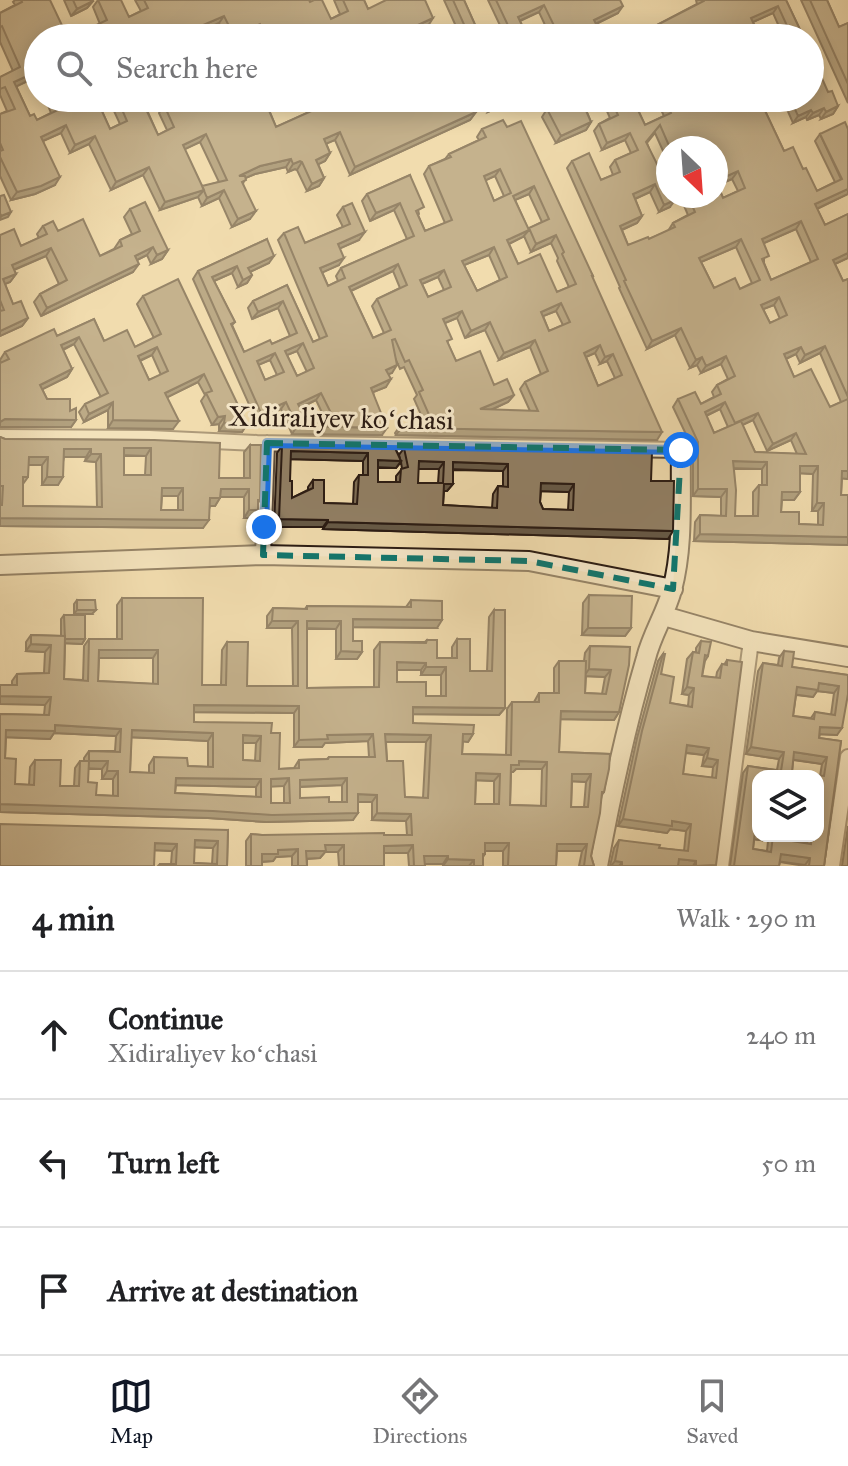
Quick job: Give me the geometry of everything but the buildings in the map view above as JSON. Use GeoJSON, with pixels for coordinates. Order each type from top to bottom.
{"type":"FeatureCollection","features":[{"type":"Feature","properties":{"kind":"street","name":"Xidiraliyev koʻchasi"},"geometry":{"type":"LineString","coordinates":[[0,437],[681,450]]}},
{"type":"Feature","properties":{"kind":"street"},"geometry":{"type":"LineString","coordinates":[[263,555],[267,443]]}},
{"type":"Feature","properties":{"kind":"street"},"geometry":{"type":"LineString","coordinates":[[598,866],[647,654],[673,589],[679,549],[681,450]]}},
{"type":"Feature","properties":{"kind":"street"},"geometry":{"type":"LineString","coordinates":[[0,565],[263,555],[529,561],[673,589]]}},
{"type":"Feature","properties":{"kind":"street"},"geometry":{"type":"LineString","coordinates":[[664,616],[751,641],[848,657]]}},
{"type":"Feature","properties":{"kind":"street"},"geometry":{"type":"LineString","coordinates":[[721,866],[751,641]]}},
{"type":"Feature","properties":{"kind":"street"},"geometry":{"type":"LineString","coordinates":[[832,866],[848,757]]}},
{"type":"Feature","properties":{"kind":"highlighted area"},"geometry":{"type":"Polygon","coordinates":[[[267,443],[681,450],[673,589],[529,561],[263,555],[267,443]]]}},
{"type":"Feature","properties":{"kind":"route"},"geometry":{"type":"LineString","coordinates":[[264,527],[267,443],[681,450]]}}]}
